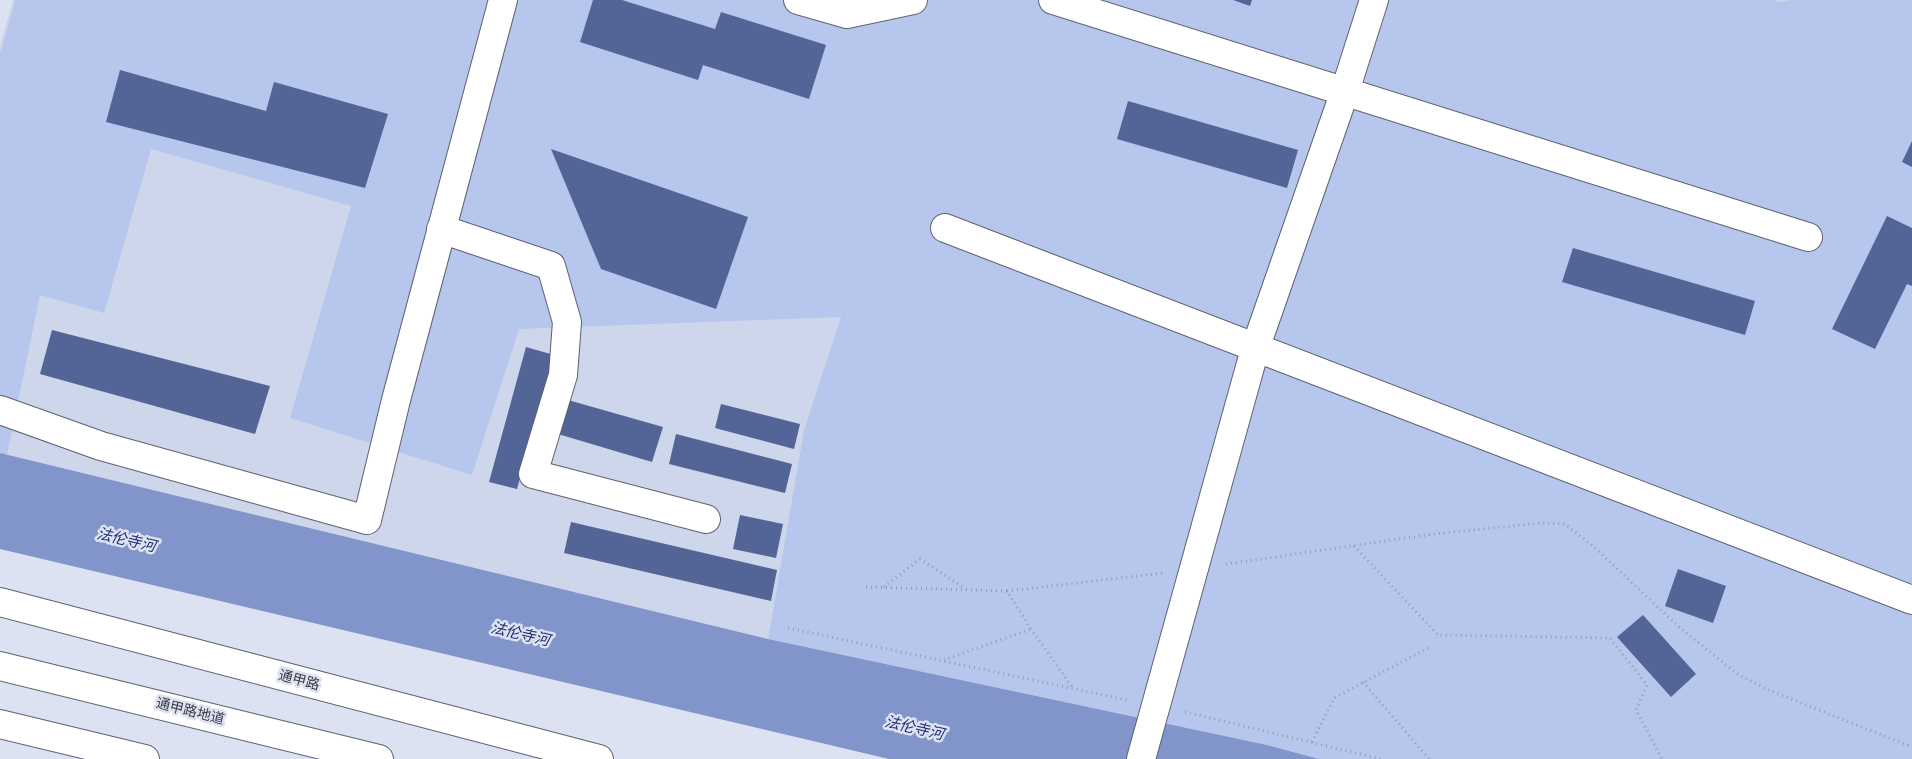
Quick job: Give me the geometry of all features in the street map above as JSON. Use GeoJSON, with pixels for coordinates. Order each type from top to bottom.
{"type":"FeatureCollection","features":[{"type":"Feature","properties":{"kind":"street"},"geometry":{"type":"LineString","coordinates":[[0,410],[101,446],[367,520],[396,400],[503,0]]}},
{"type":"Feature","properties":{"kind":"street"},"geometry":{"type":"LineString","coordinates":[[798,0],[847,14],[913,0]]}},
{"type":"Feature","properties":{"kind":"street"},"geometry":{"type":"LineString","coordinates":[[1053,0],[1808,237]]}},
{"type":"Feature","properties":{"kind":"street"},"geometry":{"type":"LineString","coordinates":[[1141,759],[1256,349],[1345,91],[1374,0]]}},
{"type":"Feature","properties":{"kind":"street"},"geometry":{"type":"LineString","coordinates":[[945,228],[1912,600]]}},
{"type":"Feature","properties":{"kind":"street"},"geometry":{"type":"LineString","coordinates":[[442,229],[551,266],[567,322],[563,375],[533,474],[706,519]]}},
{"type":"Feature","properties":{"kind":"street","name":"通甲路"},"geometry":{"type":"LineString","coordinates":[[0,602],[599,759]]}},
{"type":"Feature","properties":{"kind":"street","name":"通甲路地道"},"geometry":{"type":"LineString","coordinates":[[0,666],[380,759]]}},
{"type":"Feature","properties":{"kind":"street"},"geometry":{"type":"LineString","coordinates":[[0,724],[145,759]]}},
{"type":"Feature","properties":{"kind":"path"},"geometry":{"type":"LineString","coordinates":[[1218,565],[1434,534],[1540,523],[1565,524],[1594,547],[1679,627],[1736,673],[1766,689],[1912,747]]}},
{"type":"Feature","properties":{"kind":"path"},"geometry":{"type":"LineString","coordinates":[[1354,546],[1438,634],[1610,638],[1647,685],[1636,710],[1662,759]]}},
{"type":"Feature","properties":{"kind":"path"},"geometry":{"type":"LineString","coordinates":[[884,588],[920,559],[968,590]]}},
{"type":"Feature","properties":{"kind":"path"},"geometry":{"type":"LineString","coordinates":[[866,587],[1008,591],[1169,572]]}},
{"type":"Feature","properties":{"kind":"path"},"geometry":{"type":"LineString","coordinates":[[1008,591],[1031,629],[1072,688]]}},
{"type":"Feature","properties":{"kind":"path"},"geometry":{"type":"LineString","coordinates":[[788,628],[1129,700]]}},
{"type":"Feature","properties":{"kind":"path"},"geometry":{"type":"LineString","coordinates":[[943,660],[1031,629]]}},
{"type":"Feature","properties":{"kind":"path"},"geometry":{"type":"LineString","coordinates":[[1312,742],[1334,698],[1430,646]]}},
{"type":"Feature","properties":{"kind":"path"},"geometry":{"type":"LineString","coordinates":[[1363,682],[1429,759]]}},
{"type":"Feature","properties":{"kind":"path"},"geometry":{"type":"LineString","coordinates":[[1176,710],[1381,759]]}},
{"type":"Feature","properties":{"kind":"shaded area"},"geometry":{"type":"Polygon","coordinates":[[[13,0],[1912,0],[841,317],[804,430],[768,639],[0,453],[0,44],[13,0]]]}},
{"type":"Feature","properties":{"kind":"shaded area"},"geometry":{"type":"Polygon","coordinates":[[[15,0],[1775,0],[1778,2],[1791,0],[1912,0],[1912,759],[1319,759],[1267,745],[768,639],[804,430],[841,317],[519,329],[472,475],[290,418],[351,206],[151,149],[104,313],[40,295],[7,455],[0,453],[0,53],[15,0]]]}},
{"type":"Feature","properties":{"kind":"water","name":"法伦寺河"},"geometry":{"type":"Polygon","coordinates":[[[0,453],[768,639],[1267,745],[1319,759],[889,759],[0,549],[0,453]]]}},
{"type":"Feature","properties":{"kind":"building"},"geometry":{"type":"Polygon","coordinates":[[[593,0],[622,0],[715,29],[721,12],[826,45],[809,99],[703,65],[698,80],[580,42],[593,0]]]}},
{"type":"Feature","properties":{"kind":"building"},"geometry":{"type":"Polygon","coordinates":[[[1233,0],[1252,0],[1250,6],[1233,0]]]}},
{"type":"Feature","properties":{"kind":"building"},"geometry":{"type":"Polygon","coordinates":[[[120,70],[266,111],[274,82],[388,114],[365,188],[106,122],[120,70]]]}},
{"type":"Feature","properties":{"kind":"building"},"geometry":{"type":"Polygon","coordinates":[[[1128,101],[1298,150],[1287,188],[1117,139],[1128,101]]]}},
{"type":"Feature","properties":{"kind":"building"},"geometry":{"type":"Polygon","coordinates":[[[1912,141],[1912,167],[1902,162],[1912,141]]]}},
{"type":"Feature","properties":{"kind":"building"},"geometry":{"type":"Polygon","coordinates":[[[551,149],[748,217],[716,309],[601,269],[551,149]]]}},
{"type":"Feature","properties":{"kind":"building"},"geometry":{"type":"Polygon","coordinates":[[[1887,216],[1912,228],[1912,286],[1907,284],[1875,349],[1832,329],[1887,216]]]}},
{"type":"Feature","properties":{"kind":"building"},"geometry":{"type":"Polygon","coordinates":[[[1573,248],[1755,301],[1745,335],[1562,282],[1573,248]]]}},
{"type":"Feature","properties":{"kind":"building"},"geometry":{"type":"Polygon","coordinates":[[[52,330],[270,386],[255,434],[40,374],[52,330]]]}},
{"type":"Feature","properties":{"kind":"building"},"geometry":{"type":"Polygon","coordinates":[[[526,347],[554,355],[517,489],[489,482],[526,347]]]}},
{"type":"Feature","properties":{"kind":"building"},"geometry":{"type":"Polygon","coordinates":[[[568,400],[663,427],[652,462],[558,434],[568,400]]]}},
{"type":"Feature","properties":{"kind":"building"},"geometry":{"type":"Polygon","coordinates":[[[721,404],[800,424],[794,449],[715,428],[721,404]]]}},
{"type":"Feature","properties":{"kind":"building"},"geometry":{"type":"Polygon","coordinates":[[[676,434],[792,464],[785,493],[669,464],[676,434]]]}},
{"type":"Feature","properties":{"kind":"building"},"geometry":{"type":"Polygon","coordinates":[[[740,515],[783,524],[776,558],[733,549],[740,515]]]}},
{"type":"Feature","properties":{"kind":"building"},"geometry":{"type":"Polygon","coordinates":[[[571,522],[777,570],[771,601],[564,553],[571,522]]]}},
{"type":"Feature","properties":{"kind":"building"},"geometry":{"type":"Polygon","coordinates":[[[1678,569],[1726,586],[1713,623],[1665,606],[1678,569]]]}},
{"type":"Feature","properties":{"kind":"building"},"geometry":{"type":"Polygon","coordinates":[[[1643,615],[1696,674],[1671,697],[1617,637],[1643,615]]]}}]}
